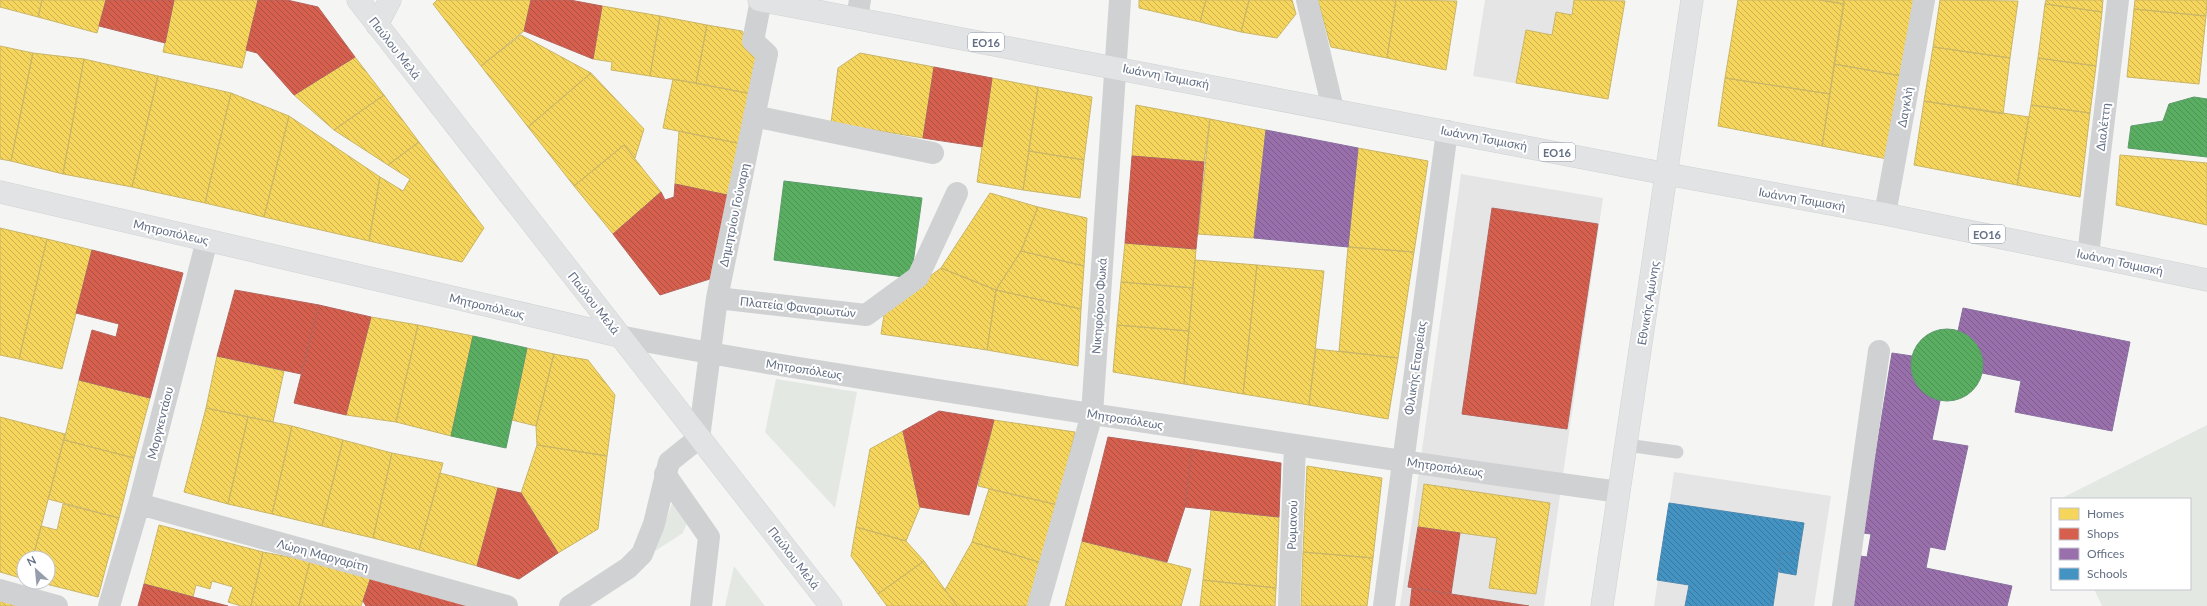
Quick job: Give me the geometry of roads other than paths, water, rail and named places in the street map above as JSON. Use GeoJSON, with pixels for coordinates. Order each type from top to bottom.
{"type":"FeatureCollection","features":[{"type":"Feature","properties":{"kind":"main road","name":"Παύλου Μελά"},"geometry":{"type":"LineString","coordinates":[[358,0],[827,605]]}},
{"type":"Feature","properties":{"kind":"main road"},"geometry":{"type":"LineString","coordinates":[[377,25],[390,0]]}},
{"type":"Feature","properties":{"kind":"main road","name":"Ιωάννη Τσιμισκή"},"geometry":{"type":"LineString","coordinates":[[760,0],[858,9],[1114,67],[1667,174],[1886,214],[2088,254],[2207,280]]}},
{"type":"Feature","properties":{"kind":"main road","name":"Εθνικής Αμύνης"},"geometry":{"type":"LineString","coordinates":[[1602,606],[1692,0]]}},
{"type":"Feature","properties":{"kind":"main road","name":"Μητροπόλεως"},"geometry":{"type":"LineString","coordinates":[[0,192],[619,336]]}},
{"type":"Feature","properties":{"kind":"street","name":"Δημητρίου Γούναρη"},"geometry":{"type":"LineString","coordinates":[[699,438],[708,354],[717,298],[767,54],[753,41],[760,0]]}},
{"type":"Feature","properties":{"kind":"street","name":"Νικηφόρου Φωκά"},"geometry":{"type":"LineString","coordinates":[[1038,606],[1092,414],[1114,67],[1120,0]]}},
{"type":"Feature","properties":{"kind":"street"},"geometry":{"type":"LineString","coordinates":[[1307,0],[1333,109]]}},
{"type":"Feature","properties":{"kind":"street","name":"Δαγκλή"},"geometry":{"type":"LineString","coordinates":[[1886,214],[1924,0]]}},
{"type":"Feature","properties":{"kind":"street","name":"Διαλέττη"},"geometry":{"type":"LineString","coordinates":[[2088,254],[2118,0]]}},
{"type":"Feature","properties":{"kind":"street"},"geometry":{"type":"LineString","coordinates":[[754,116],[933,153]]}},
{"type":"Feature","properties":{"kind":"street","name":"Φιλικής Εταιρείας"},"geometry":{"type":"LineString","coordinates":[[1384,606],[1447,131]]}},
{"type":"Feature","properties":{"kind":"street","name":"Πλατεία Φαναριωτών"},"geometry":{"type":"LineString","coordinates":[[717,298],[866,315],[918,277],[957,193]]}},
{"type":"Feature","properties":{"kind":"street","name":"Μοργκεντάου"},"geometry":{"type":"LineString","coordinates":[[109,606],[140,504],[207,240]]}},
{"type":"Feature","properties":{"kind":"street","name":"Μητροπόλεως"},"geometry":{"type":"LineString","coordinates":[[619,336],[708,354],[1092,414],[1403,462],[1619,492]]}},
{"type":"Feature","properties":{"kind":"street"},"geometry":{"type":"LineString","coordinates":[[1843,606],[1879,351]]}},
{"type":"Feature","properties":{"kind":"street"},"geometry":{"type":"LineString","coordinates":[[570,606],[628,568],[642,554],[654,524],[669,462],[699,438]]}},
{"type":"Feature","properties":{"kind":"street","name":"Ρωμανού"},"geometry":{"type":"LineString","coordinates":[[1289,606],[1295,445]]}},
{"type":"Feature","properties":{"kind":"street"},"geometry":{"type":"LineString","coordinates":[[665,474],[709,537],[701,606]]}},
{"type":"Feature","properties":{"kind":"street","name":"Λώρη Μαργαρίτη"},"geometry":{"type":"LineString","coordinates":[[140,504],[507,606]]}},
{"type":"Feature","properties":{"kind":"street"},"geometry":{"type":"LineString","coordinates":[[0,590],[57,606]]}},
{"type":"Feature","properties":{"kind":"lane"},"geometry":{"type":"LineString","coordinates":[[1626,444],[1677,452]]}}]}
